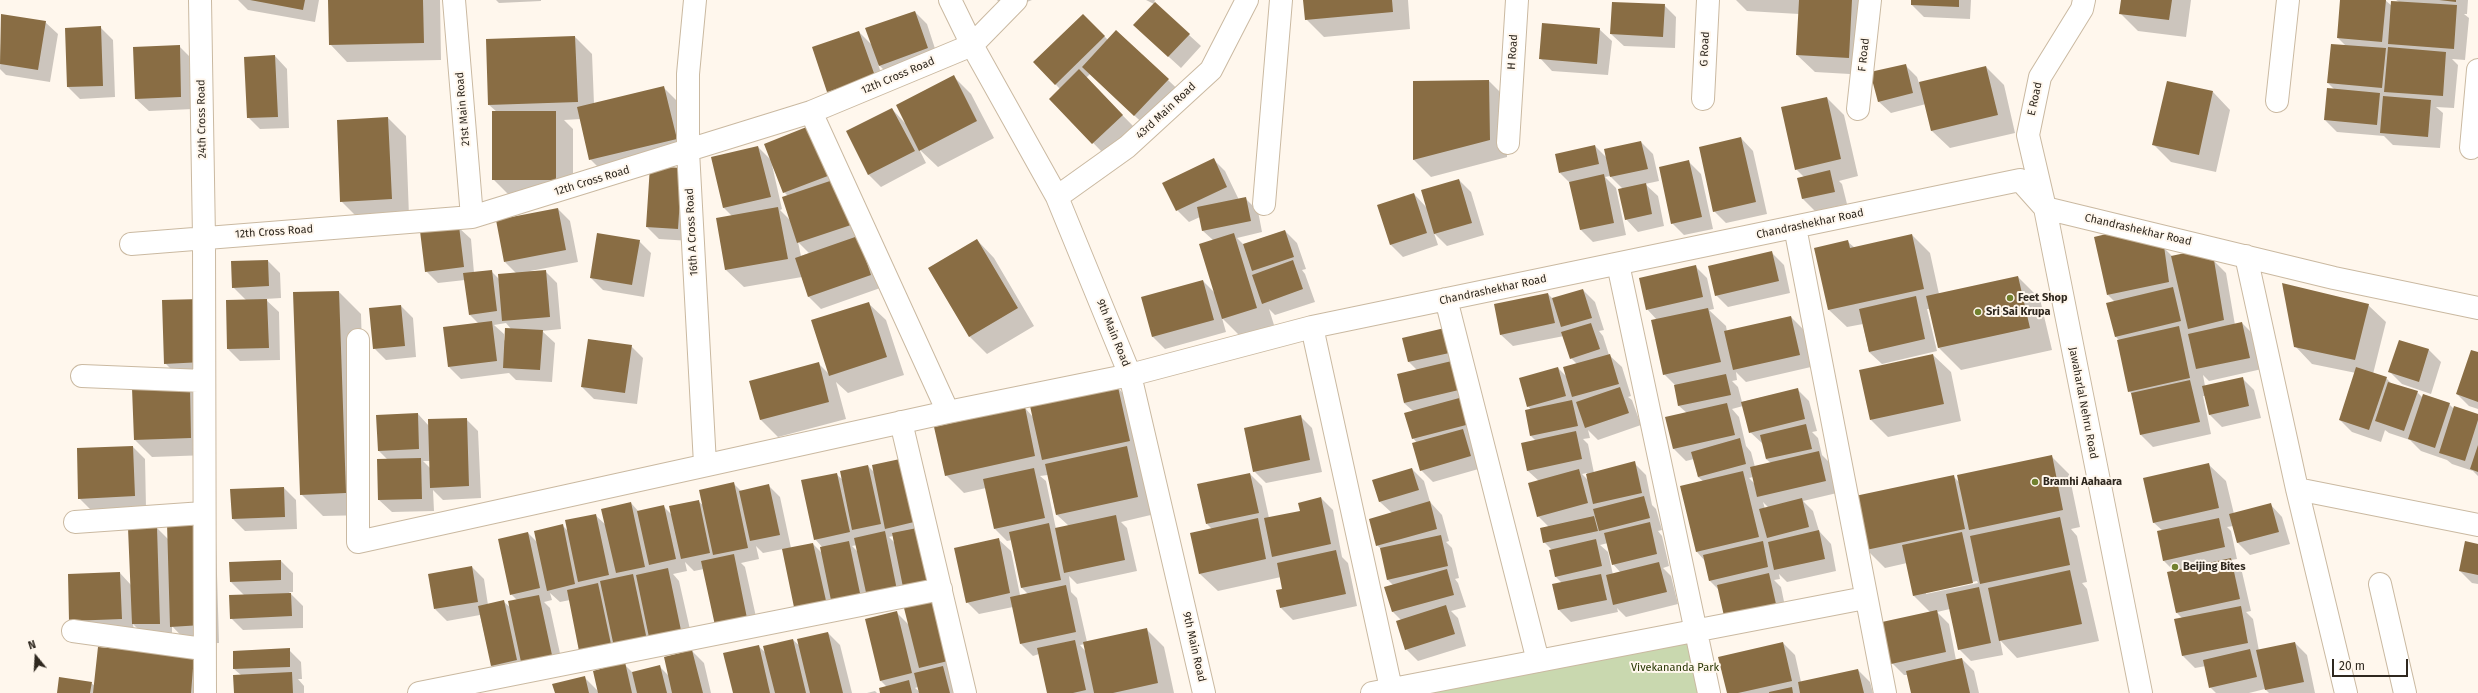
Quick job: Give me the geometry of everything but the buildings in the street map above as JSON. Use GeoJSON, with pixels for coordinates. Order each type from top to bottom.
{"type":"FeatureCollection","features":[{"type":"Feature","properties":{"kind":"street","name":"24th Cross Road"},"geometry":{"type":"LineString","coordinates":[[200,0],[204,238],[205,693]]}},
{"type":"Feature","properties":{"kind":"street","name":"21st Main Road"},"geometry":{"type":"LineString","coordinates":[[454,0],[472,217]]}},
{"type":"Feature","properties":{"kind":"street","name":"16th A Cross Road"},"geometry":{"type":"LineString","coordinates":[[695,0],[688,74],[688,151],[704,464]]}},
{"type":"Feature","properties":{"kind":"street","name":"9th Main Road"},"geometry":{"type":"LineString","coordinates":[[950,0],[972,45],[1057,196],[1130,375],[1204,693]]}},
{"type":"Feature","properties":{"kind":"street","name":"12th Cross Road"},"geometry":{"type":"LineString","coordinates":[[131,244],[472,217],[811,112],[972,45],[1016,0]]}},
{"type":"Feature","properties":{"kind":"street","name":"43rd Main Road"},"geometry":{"type":"LineString","coordinates":[[1057,196],[1127,147],[1211,70],[1247,0]]}},
{"type":"Feature","properties":{"kind":"street"},"geometry":{"type":"LineString","coordinates":[[1264,204],[1281,0]]}},
{"type":"Feature","properties":{"kind":"street","name":"H Road"},"geometry":{"type":"LineString","coordinates":[[1508,143],[1517,0]]}},
{"type":"Feature","properties":{"kind":"street","name":"G Road"},"geometry":{"type":"LineString","coordinates":[[1703,98],[1708,0]]}},
{"type":"Feature","properties":{"kind":"street","name":"F Road"},"geometry":{"type":"LineString","coordinates":[[1858,109],[1870,0]]}},
{"type":"Feature","properties":{"kind":"street","name":"E Road"},"geometry":{"type":"LineString","coordinates":[[2045,208],[2028,135],[2040,77],[2082,8],[2084,0]]}},
{"type":"Feature","properties":{"kind":"street"},"geometry":{"type":"LineString","coordinates":[[2277,101],[2288,0]]}},
{"type":"Feature","properties":{"kind":"street"},"geometry":{"type":"LineString","coordinates":[[2471,148],[2478,70]]}},
{"type":"Feature","properties":{"kind":"street"},"geometry":{"type":"LineString","coordinates":[[811,112],[948,412]]}},
{"type":"Feature","properties":{"kind":"street","name":"Chandrashekhar Road"},"geometry":{"type":"LineString","coordinates":[[358,340],[358,542],[704,464],[1130,375],[1312,327],[2020,180],[2045,208],[2334,278],[2478,308]]}},
{"type":"Feature","properties":{"kind":"street","name":"Jawaharlal Nehru Road"},"geometry":{"type":"LineString","coordinates":[[2045,208],[2141,693]]}},
{"type":"Feature","properties":{"kind":"street"},"geometry":{"type":"LineString","coordinates":[[1794,227],[1865,598],[1885,693]]}},
{"type":"Feature","properties":{"kind":"street"},"geometry":{"type":"LineString","coordinates":[[2246,256],[2297,489],[2346,693]]}},
{"type":"Feature","properties":{"kind":"street"},"geometry":{"type":"LineString","coordinates":[[1618,264],[1709,693]]}},
{"type":"Feature","properties":{"kind":"street"},"geometry":{"type":"LineString","coordinates":[[1446,299],[1538,661]]}},
{"type":"Feature","properties":{"kind":"street"},"geometry":{"type":"LineString","coordinates":[[1312,327],[1385,692],[1865,598]]}},
{"type":"Feature","properties":{"kind":"street"},"geometry":{"type":"LineString","coordinates":[[82,376],[204,381]]}},
{"type":"Feature","properties":{"kind":"street"},"geometry":{"type":"LineString","coordinates":[[902,422],[966,693]]}},
{"type":"Feature","properties":{"kind":"street"},"geometry":{"type":"LineString","coordinates":[[2297,489],[2478,525]]}},
{"type":"Feature","properties":{"kind":"street"},"geometry":{"type":"LineString","coordinates":[[75,522],[204,513]]}},
{"type":"Feature","properties":{"kind":"street"},"geometry":{"type":"LineString","coordinates":[[2380,584],[2405,693]]}},
{"type":"Feature","properties":{"kind":"street"},"geometry":{"type":"LineString","coordinates":[[419,693],[941,589]]}},
{"type":"Feature","properties":{"kind":"street"},"geometry":{"type":"LineString","coordinates":[[73,631],[204,650]]}},
{"type":"Feature","properties":{"kind":"green space","name":"Vivekananda Park"},"geometry":{"type":"Polygon","coordinates":[[[1698,639],[1709,693],[1421,693],[1698,639]]]}},
{"type":"Feature","properties":{"kind":"place","name":"Feet Shop"},"geometry":{"type":"Point","coordinates":[2010,298]}},
{"type":"Feature","properties":{"kind":"place","name":"Sri Sai Krupa"},"geometry":{"type":"Point","coordinates":[1978,312]}},
{"type":"Feature","properties":{"kind":"place","name":"Bramhi Aahaara"},"geometry":{"type":"Point","coordinates":[2035,482]}},
{"type":"Feature","properties":{"kind":"place","name":"Beijing Bites"},"geometry":{"type":"Point","coordinates":[2175,567]}}]}
